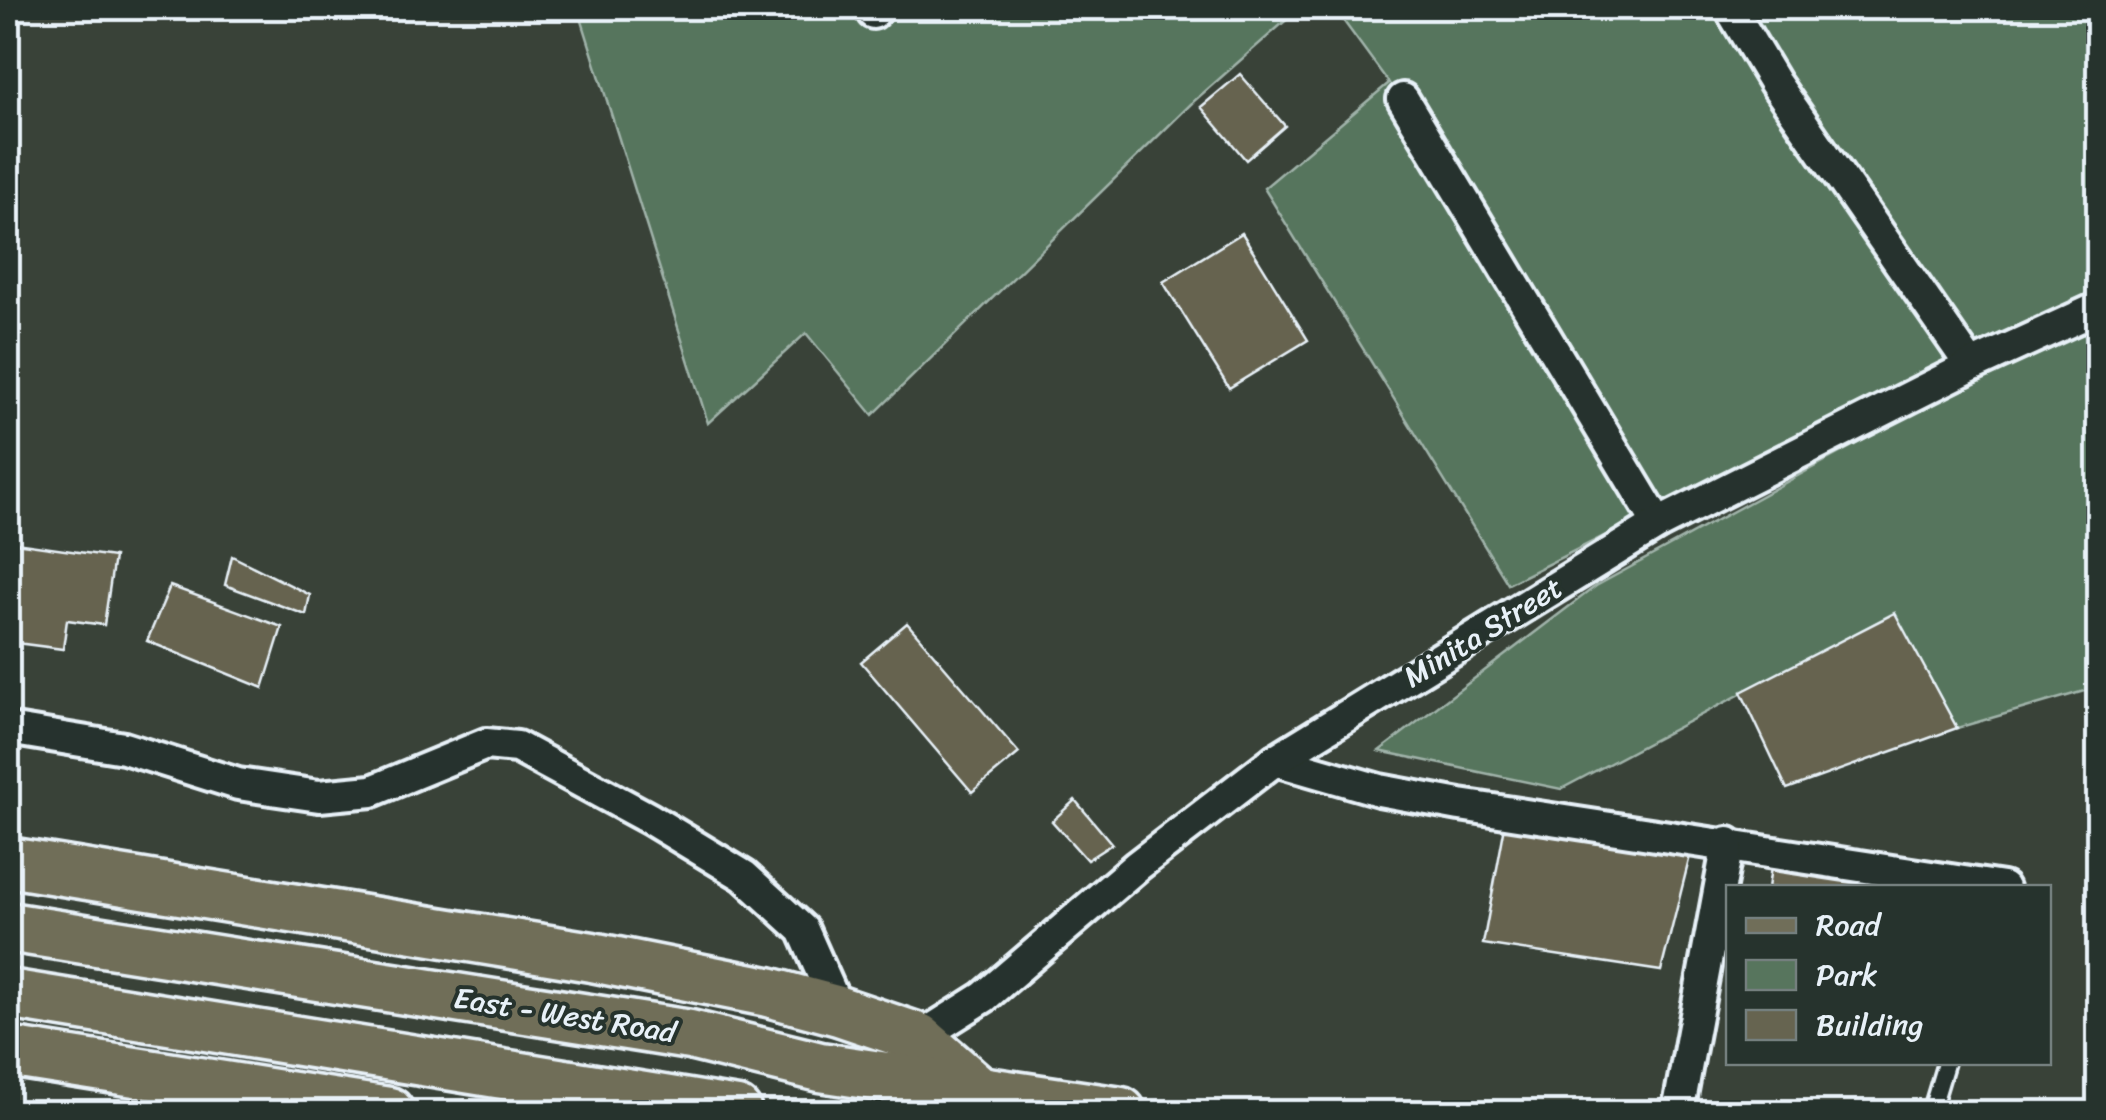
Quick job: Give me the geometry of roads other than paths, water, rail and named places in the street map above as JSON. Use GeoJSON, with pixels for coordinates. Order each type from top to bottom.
{"type":"FeatureCollection","features":[{"type":"Feature","properties":{"kind":"main road"},"geometry":{"type":"LineString","coordinates":[[8,862],[592,957],[768,992],[919,1038],[982,1094]]}},
{"type":"Feature","properties":{"kind":"main road","name":"East - West Road"},"geometry":{"type":"LineString","coordinates":[[8,926],[690,1035],[820,1068],[1122,1112]]}},
{"type":"Feature","properties":{"kind":"main road"},"geometry":{"type":"LineString","coordinates":[[8,994],[737,1112]]}},
{"type":"Feature","properties":{"kind":"main road"},"geometry":{"type":"LineString","coordinates":[[8,1052],[389,1112]]}},
{"type":"Feature","properties":{"kind":"street"},"geometry":{"type":"LineString","coordinates":[[1730,8],[1775,82],[1971,366]]}},
{"type":"Feature","properties":{"kind":"street"},"geometry":{"type":"LineString","coordinates":[[1403,100],[1658,524]]}},
{"type":"Feature","properties":{"kind":"street","name":"Minita Street"},"geometry":{"type":"LineString","coordinates":[[919,1038],[984,997],[1137,866],[1275,760],[1658,524],[1971,366],[2098,308]]}},
{"type":"Feature","properties":{"kind":"street"},"geometry":{"type":"LineString","coordinates":[[8,729],[124,748],[238,784],[319,796],[372,791],[486,744],[517,748],[650,819],[744,876],[803,930],[839,1011]]}},
{"type":"Feature","properties":{"kind":"street"},"geometry":{"type":"LineString","coordinates":[[1275,760],[1379,790],[1428,799],[1985,885]]}},
{"type":"Feature","properties":{"kind":"street"},"geometry":{"type":"LineString","coordinates":[[1678,1112],[1728,843]]}},
{"type":"Feature","properties":{"kind":"lane"},"geometry":{"type":"LineString","coordinates":[[1931,1112],[1945,1065]]}}]}
